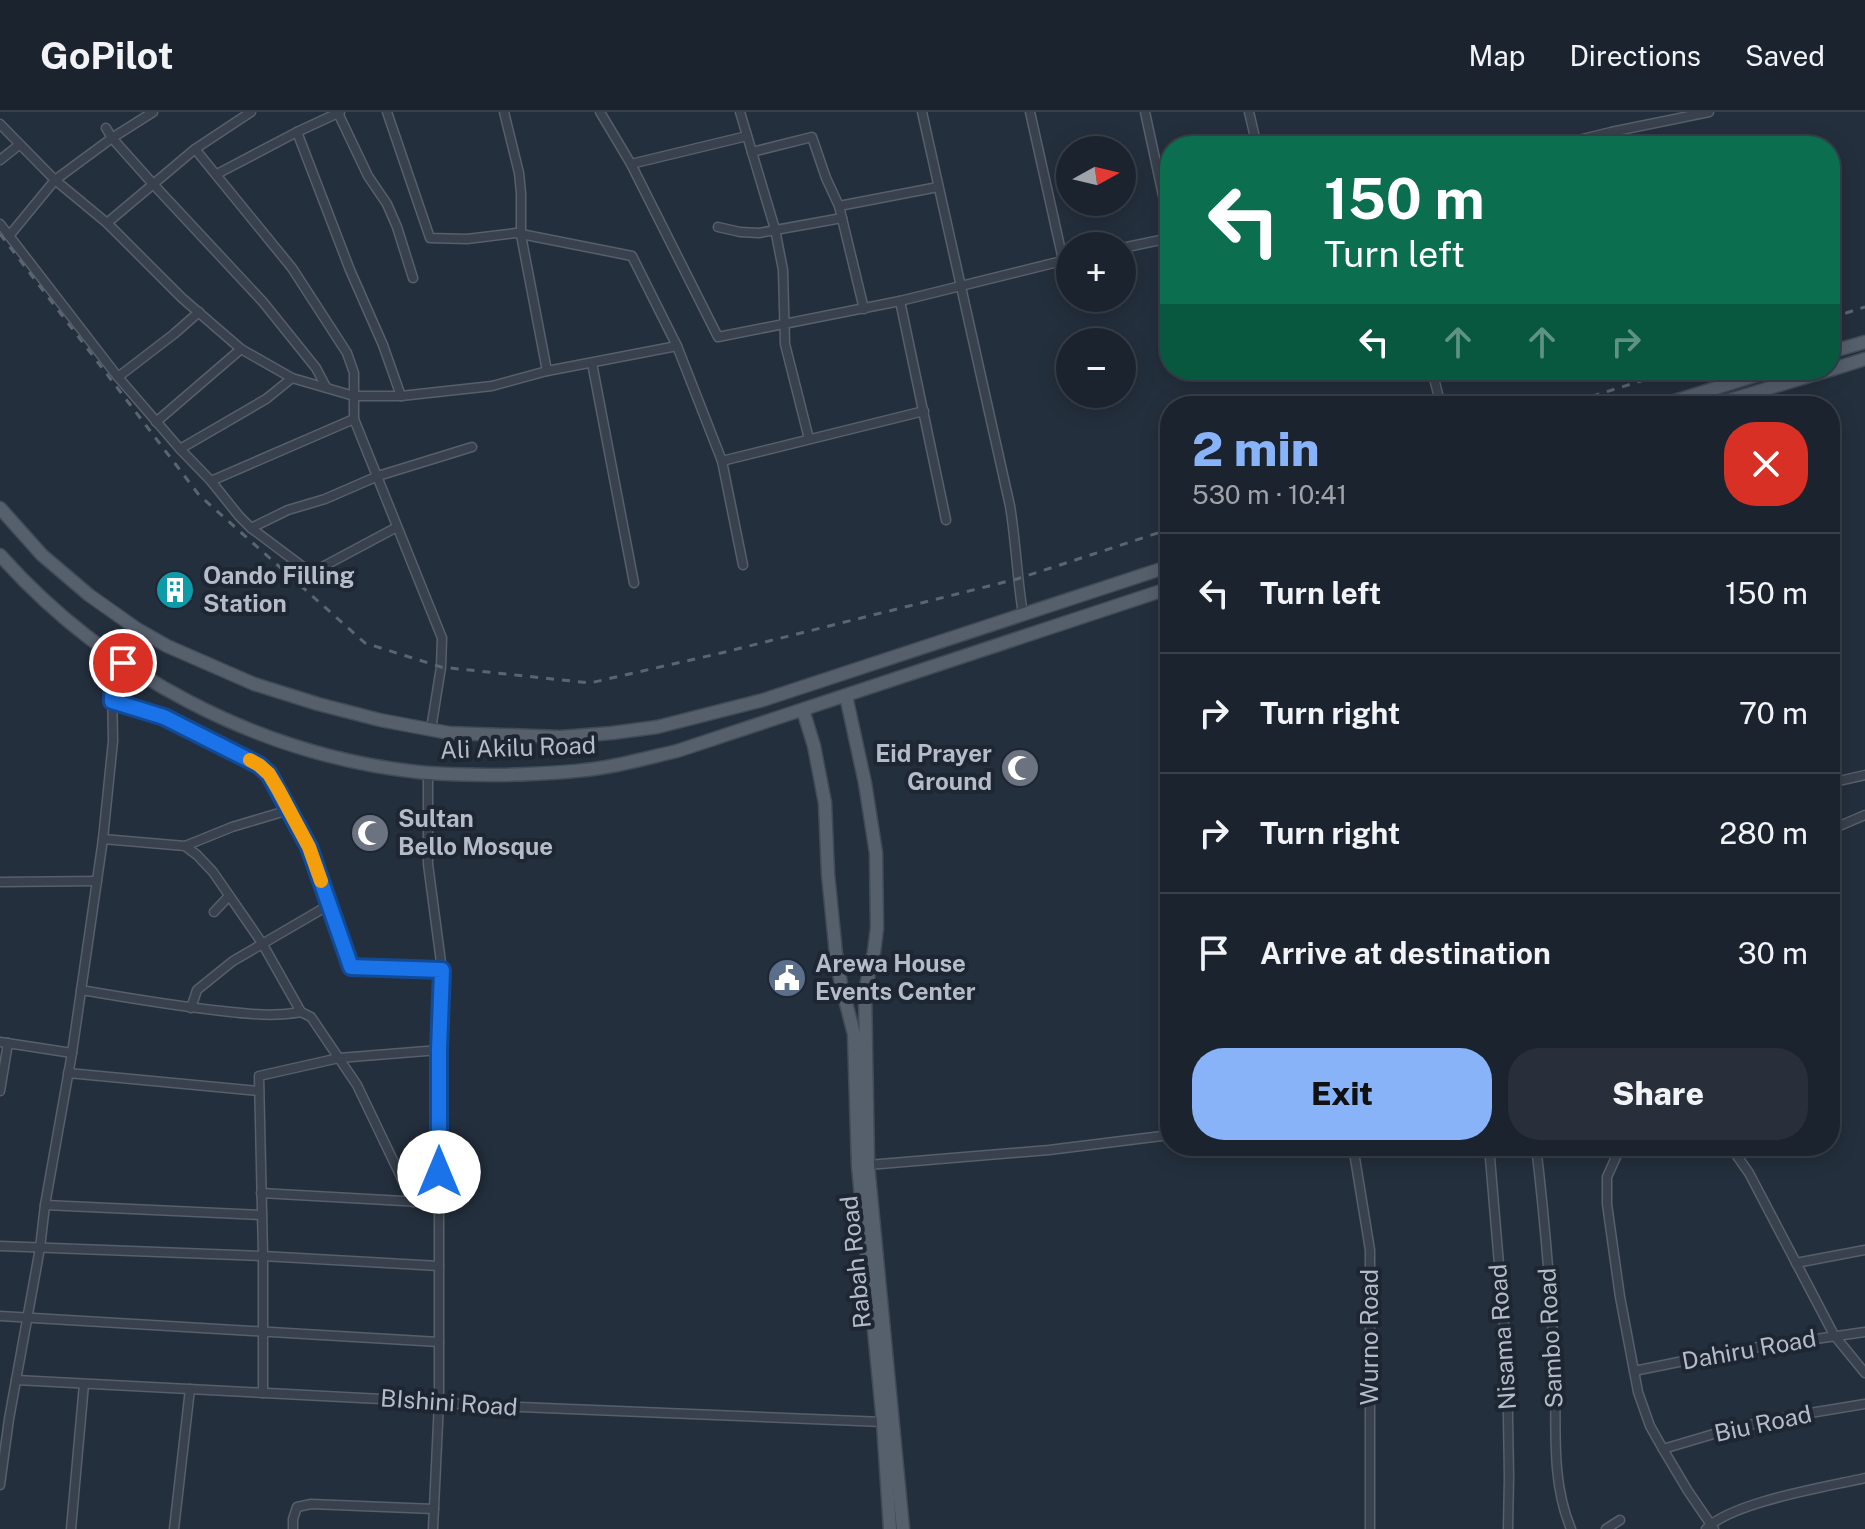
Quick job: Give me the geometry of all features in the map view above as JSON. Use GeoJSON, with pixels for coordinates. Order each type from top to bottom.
{"type":"FeatureCollection","features":[{"type":"Feature","properties":{"kind":"main road"},"geometry":{"type":"LineString","coordinates":[[1840,349],[1865,342]]}},
{"type":"Feature","properties":{"kind":"main road"},"geometry":{"type":"LineString","coordinates":[[1840,367],[1865,359]]}},
{"type":"Feature","properties":{"kind":"main road"},"geometry":{"type":"LineString","coordinates":[[1705,396],[1747,380]]}},
{"type":"Feature","properties":{"kind":"main road"},"geometry":{"type":"LineString","coordinates":[[1743,396],[1796,380]]}},
{"type":"Feature","properties":{"kind":"main road","name":"Ali Akilu Road"},"geometry":{"type":"LineString","coordinates":[[0,508],[42,555],[89,595],[167,646],[254,684],[318,704],[449,733],[561,737],[657,727],[763,700],[1160,569]]}},
{"type":"Feature","properties":{"kind":"main road","name":"Ali Akilu Road"},"geometry":{"type":"LineString","coordinates":[[0,555],[84,635],[123,663],[196,705],[267,736],[335,757],[428,773],[465,775],[598,769],[677,751],[1160,591]]}},
{"type":"Feature","properties":{"kind":"main road","name":"Rabah Road"},"geometry":{"type":"LineString","coordinates":[[846,696],[876,853],[877,928],[865,990],[868,1165],[903,1529]]}},
{"type":"Feature","properties":{"kind":"main road","name":"Rabah Road"},"geometry":{"type":"LineString","coordinates":[[803,710],[814,746],[825,803],[836,954],[854,1034],[858,1166],[883,1422],[890,1529]]}},
{"type":"Feature","properties":{"kind":"street"},"geometry":{"type":"LineString","coordinates":[[9,236],[55,180],[153,112]]}},
{"type":"Feature","properties":{"kind":"street"},"geometry":{"type":"LineString","coordinates":[[107,223],[195,149],[251,112]]}},
{"type":"Feature","properties":{"kind":"street"},"geometry":{"type":"LineString","coordinates":[[387,112],[428,236],[433,240],[516,233],[632,256],[677,346],[722,461],[743,565]]}},
{"type":"Feature","properties":{"kind":"street"},"geometry":{"type":"LineString","coordinates":[[504,112],[519,173],[521,235],[547,371]]}},
{"type":"Feature","properties":{"kind":"street"},"geometry":{"type":"LineString","coordinates":[[600,112],[631,164],[718,337],[864,309],[1056,263]]}},
{"type":"Feature","properties":{"kind":"street"},"geometry":{"type":"LineString","coordinates":[[740,112],[775,229],[783,270],[785,344],[809,439]]}},
{"type":"Feature","properties":{"kind":"street"},"geometry":{"type":"LineString","coordinates":[[922,112],[1010,506],[1023,614]]}},
{"type":"Feature","properties":{"kind":"street"},"geometry":{"type":"LineString","coordinates":[[1030,112],[1059,232]]}},
{"type":"Feature","properties":{"kind":"street"},"geometry":{"type":"LineString","coordinates":[[1145,112],[1160,182]]}},
{"type":"Feature","properties":{"kind":"street"},"geometry":{"type":"LineString","coordinates":[[1249,112],[1255,136]]}},
{"type":"Feature","properties":{"kind":"street"},"geometry":{"type":"LineString","coordinates":[[1595,136],[1709,112]]}},
{"type":"Feature","properties":{"kind":"street"},"geometry":{"type":"LineString","coordinates":[[217,174],[339,113],[368,176],[387,204],[413,278]]}},
{"type":"Feature","properties":{"kind":"street"},"geometry":{"type":"LineString","coordinates":[[0,124],[55,180],[107,223],[241,349],[292,378],[354,396],[401,396],[492,386],[547,371],[677,346]]}},
{"type":"Feature","properties":{"kind":"street"},"geometry":{"type":"LineString","coordinates":[[106,128],[153,184],[263,302],[316,368],[326,387]]}},
{"type":"Feature","properties":{"kind":"street"},"geometry":{"type":"LineString","coordinates":[[297,132],[401,396]]}},
{"type":"Feature","properties":{"kind":"street"},"geometry":{"type":"LineString","coordinates":[[631,164],[747,136]]}},
{"type":"Feature","properties":{"kind":"street"},"geometry":{"type":"LineString","coordinates":[[752,152],[812,137],[839,206],[864,309]]}},
{"type":"Feature","properties":{"kind":"street"},"geometry":{"type":"LineString","coordinates":[[0,160],[19,145]]}},
{"type":"Feature","properties":{"kind":"street"},"geometry":{"type":"LineString","coordinates":[[195,149],[292,268],[347,353],[354,373],[354,419],[442,638],[441,667],[431,729]]}},
{"type":"Feature","properties":{"kind":"street"},"geometry":{"type":"LineString","coordinates":[[839,206],[938,187]]}},
{"type":"Feature","properties":{"kind":"street"},"geometry":{"type":"LineString","coordinates":[[718,227],[759,233],[842,218]]}},
{"type":"Feature","properties":{"kind":"street"},"geometry":{"type":"LineString","coordinates":[[0,224],[118,377],[251,528],[311,573],[397,527]]}},
{"type":"Feature","properties":{"kind":"street"},"geometry":{"type":"LineString","coordinates":[[1136,245],[1160,240]]}},
{"type":"Feature","properties":{"kind":"street"},"geometry":{"type":"LineString","coordinates":[[900,301],[946,520]]}},
{"type":"Feature","properties":{"kind":"street"},"geometry":{"type":"LineString","coordinates":[[118,377],[199,312]]}},
{"type":"Feature","properties":{"kind":"street"},"geometry":{"type":"LineString","coordinates":[[156,422],[241,349]]}},
{"type":"Feature","properties":{"kind":"street"},"geometry":{"type":"LineString","coordinates":[[592,363],[634,583]]}},
{"type":"Feature","properties":{"kind":"street"},"geometry":{"type":"LineString","coordinates":[[180,449],[266,399],[292,378]]}},
{"type":"Feature","properties":{"kind":"street"},"geometry":{"type":"LineString","coordinates":[[722,461],[924,411]]}},
{"type":"Feature","properties":{"kind":"street"},"geometry":{"type":"LineString","coordinates":[[211,481],[354,419]]}},
{"type":"Feature","properties":{"kind":"street"},"geometry":{"type":"LineString","coordinates":[[251,528],[288,510],[325,499],[378,476],[472,447]]}},
{"type":"Feature","properties":{"kind":"street"},"geometry":{"type":"LineString","coordinates":[[0,1485],[4,1419],[16,1380],[28,1318],[72,1053],[103,839],[113,741],[112,688],[123,663]]}},
{"type":"Feature","properties":{"kind":"street"},"geometry":{"type":"LineString","coordinates":[[112,701],[164,717],[259,765],[269,774],[309,847],[351,967],[442,970]]}},
{"type":"Feature","properties":{"kind":"street"},"geometry":{"type":"LineString","coordinates":[[428,773],[428,864],[442,970],[439,1050],[439,1402],[433,1529]]}},
{"type":"Feature","properties":{"kind":"street"},"geometry":{"type":"LineString","coordinates":[[1840,781],[1865,775]]}},
{"type":"Feature","properties":{"kind":"street"},"geometry":{"type":"LineString","coordinates":[[103,839],[185,846],[232,827],[289,810]]}},
{"type":"Feature","properties":{"kind":"street"},"geometry":{"type":"LineString","coordinates":[[1840,826],[1865,815]]}},
{"type":"Feature","properties":{"kind":"street"},"geometry":{"type":"LineString","coordinates":[[185,846],[213,872],[262,943],[301,1012],[311,1017],[357,1085],[413,1202]]}},
{"type":"Feature","properties":{"kind":"street"},"geometry":{"type":"LineString","coordinates":[[0,882],[97,881]]}},
{"type":"Feature","properties":{"kind":"street"},"geometry":{"type":"LineString","coordinates":[[214,912],[229,896]]}},
{"type":"Feature","properties":{"kind":"street"},"geometry":{"type":"LineString","coordinates":[[191,1008],[197,990],[233,961],[329,905]]}},
{"type":"Feature","properties":{"kind":"street"},"geometry":{"type":"LineString","coordinates":[[81,990],[255,1015],[301,1012]]}},
{"type":"Feature","properties":{"kind":"street"},"geometry":{"type":"LineString","coordinates":[[0,1091],[4,1043],[72,1053]]}},
{"type":"Feature","properties":{"kind":"street"},"geometry":{"type":"LineString","coordinates":[[263,1393],[259,1076],[339,1058],[439,1050]]}},
{"type":"Feature","properties":{"kind":"street"},"geometry":{"type":"LineString","coordinates":[[68,1073],[259,1091]]}},
{"type":"Feature","properties":{"kind":"street"},"geometry":{"type":"LineString","coordinates":[[868,1165],[1049,1150],[1160,1136]]}},
{"type":"Feature","properties":{"kind":"street","name":"Wurno Road"},"geometry":{"type":"LineString","coordinates":[[1355,1156],[1370,1250],[1370,1529]]}},
{"type":"Feature","properties":{"kind":"street","name":"Nisama Road"},"geometry":{"type":"LineString","coordinates":[[1490,1156],[1507,1359],[1508,1529]]}},
{"type":"Feature","properties":{"kind":"street","name":"Sambo Road"},"geometry":{"type":"LineString","coordinates":[[1537,1156],[1553,1343],[1557,1479],[1571,1529]]}},
{"type":"Feature","properties":{"kind":"street"},"geometry":{"type":"LineString","coordinates":[[1616,1156],[1607,1177],[1607,1204],[1638,1392],[1650,1426],[1710,1527],[1746,1506],[1865,1478]]}},
{"type":"Feature","properties":{"kind":"street"},"geometry":{"type":"LineString","coordinates":[[1737,1156],[1749,1173],[1834,1335],[1865,1373]]}},
{"type":"Feature","properties":{"kind":"street"},"geometry":{"type":"LineString","coordinates":[[261,1193],[439,1203]]}},
{"type":"Feature","properties":{"kind":"street"},"geometry":{"type":"LineString","coordinates":[[45,1205],[262,1215]]}},
{"type":"Feature","properties":{"kind":"street"},"geometry":{"type":"LineString","coordinates":[[0,1246],[439,1266]]}},
{"type":"Feature","properties":{"kind":"street"},"geometry":{"type":"LineString","coordinates":[[1796,1263],[1865,1250]]}},
{"type":"Feature","properties":{"kind":"street"},"geometry":{"type":"LineString","coordinates":[[0,1316],[439,1342]]}},
{"type":"Feature","properties":{"kind":"street","name":"Dahiru Road"},"geometry":{"type":"LineString","coordinates":[[1634,1371],[1738,1350],[1865,1332]]}},
{"type":"Feature","properties":{"kind":"street","name":"BIshini Road"},"geometry":{"type":"LineString","coordinates":[[16,1380],[514,1407],[883,1422]]}},
{"type":"Feature","properties":{"kind":"street"},"geometry":{"type":"LineString","coordinates":[[71,1529],[84,1384]]}},
{"type":"Feature","properties":{"kind":"street"},"geometry":{"type":"LineString","coordinates":[[174,1529],[190,1389]]}},
{"type":"Feature","properties":{"kind":"street","name":"Biu Road"},"geometry":{"type":"LineString","coordinates":[[1663,1449],[1734,1428],[1865,1404]]}},
{"type":"Feature","properties":{"kind":"street"},"geometry":{"type":"LineString","coordinates":[[293,1529],[297,1507],[311,1504],[434,1509]]}},
{"type":"Feature","properties":{"kind":"street"},"geometry":{"type":"LineString","coordinates":[[1606,1529],[1620,1520]]}},
{"type":"Feature","properties":{"kind":"railway"},"geometry":{"type":"LineString","coordinates":[[0,234],[199,495],[365,643],[441,667],[590,683],[1017,579],[1160,532]]}},
{"type":"Feature","properties":{"kind":"railway"},"geometry":{"type":"LineString","coordinates":[[1840,315],[1865,307]]}},
{"type":"Feature","properties":{"kind":"railway"},"geometry":{"type":"LineString","coordinates":[[1593,396],[1644,380]]}},
{"type":"Feature","properties":{"kind":"slow traffic"},"geometry":{"type":"LineString","coordinates":[[250,760],[269,774],[278,789],[309,847],[321,881]]}},
{"type":"Feature","properties":{"kind":"place","name":"Oando Filling Station"},"geometry":{"type":"Point","coordinates":[175,590]}},
{"type":"Feature","properties":{"kind":"place","name":"Eid Prayer Ground"},"geometry":{"type":"Point","coordinates":[1020,768]}},
{"type":"Feature","properties":{"kind":"place","name":"Sultan Bello Mosque"},"geometry":{"type":"Point","coordinates":[370,833]}},
{"type":"Feature","properties":{"kind":"place","name":"Arewa House Events Center"},"geometry":{"type":"Point","coordinates":[787,978]}},
{"type":"Feature","properties":{"kind":"route"},"geometry":{"type":"LineString","coordinates":[[123,663],[112,688],[112,701],[164,717],[259,765],[269,774],[309,847],[351,967],[442,970],[439,1172]]}}]}
